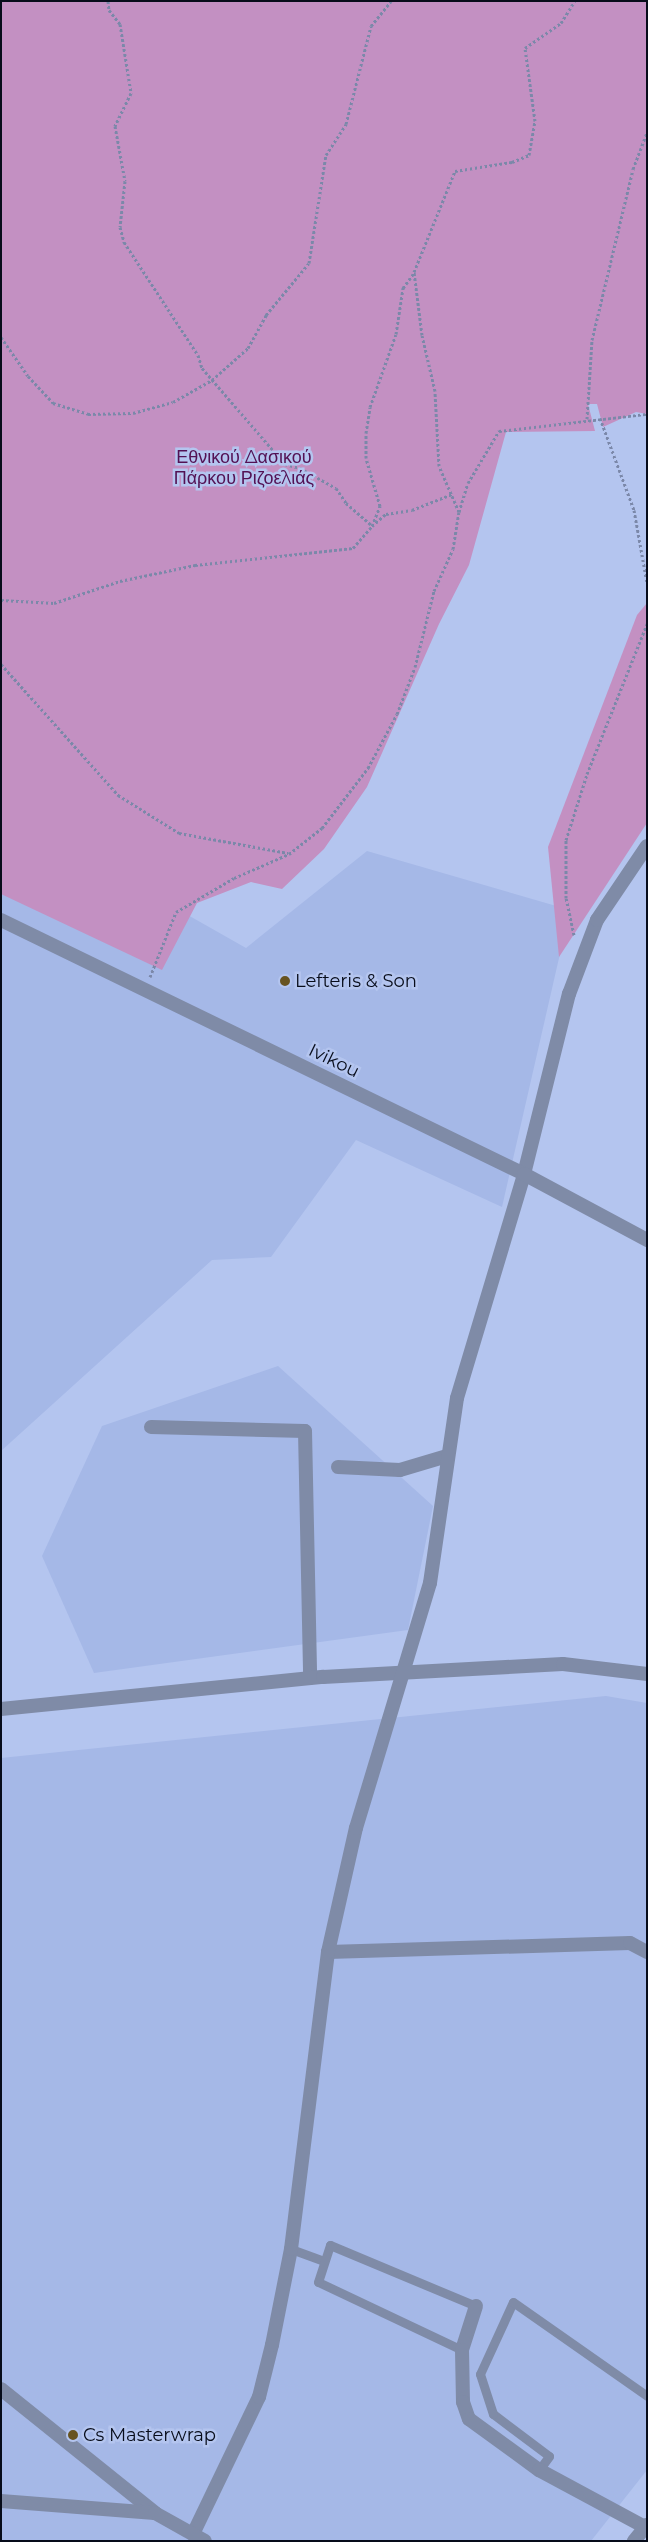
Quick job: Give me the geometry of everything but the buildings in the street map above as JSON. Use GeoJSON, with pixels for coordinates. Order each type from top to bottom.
{"type":"FeatureCollection","features":[{"type":"Feature","properties":{"kind":"street"},"geometry":{"type":"LineString","coordinates":[[1,2390],[155,2513],[199,2537],[259,2398],[291,2249],[328,1952],[356,1828],[430,1584],[447,1456],[457,1398],[524,1174],[569,994],[597,920],[647,846]]}},
{"type":"Feature","properties":{"kind":"street","name":"Ivikou"},"geometry":{"type":"LineString","coordinates":[[1,920],[524,1174],[647,1240]]}},
{"type":"Feature","properties":{"kind":"street"},"geometry":{"type":"LineString","coordinates":[[151,1427],[305,1431],[310,1678]]}},
{"type":"Feature","properties":{"kind":"street"},"geometry":{"type":"LineString","coordinates":[[338,1467],[400,1470],[447,1456]]}},
{"type":"Feature","properties":{"kind":"street"},"geometry":{"type":"LineString","coordinates":[[1,1709],[310,1678],[564,1664],[647,1674]]}},
{"type":"Feature","properties":{"kind":"street"},"geometry":{"type":"LineString","coordinates":[[328,1952],[630,1943],[647,1952]]}},
{"type":"Feature","properties":{"kind":"street"},"geometry":{"type":"LineString","coordinates":[[476,2306],[462,2350],[463,2402],[469,2419],[539,2470],[646,2526],[634,2541]]}},
{"type":"Feature","properties":{"kind":"street"},"geometry":{"type":"LineString","coordinates":[[1,2501],[155,2513]]}},
{"type":"Feature","properties":{"kind":"lane"},"geometry":{"type":"LineString","coordinates":[[462,2350],[318,2282],[324,2261],[330,2245],[476,2306]]}},
{"type":"Feature","properties":{"kind":"lane"},"geometry":{"type":"LineString","coordinates":[[291,2249],[324,2261]]}},
{"type":"Feature","properties":{"kind":"lane"},"geometry":{"type":"LineString","coordinates":[[539,2470],[549,2456],[493,2414],[480,2374],[513,2302],[647,2396]]}},
{"type":"Feature","properties":{"kind":"path"},"geometry":{"type":"LineString","coordinates":[[108,1],[109,10],[120,24],[131,93],[115,126],[125,180],[120,227],[124,242],[212,380],[247,416],[285,464],[336,488],[346,503],[372,526]]}},
{"type":"Feature","properties":{"kind":"path"},"geometry":{"type":"LineString","coordinates":[[1,337],[28,376],[53,402],[88,414],[133,413],[172,402],[212,380],[248,348],[266,315],[309,263],[326,155],[346,124],[371,26],[391,1]]}},
{"type":"Feature","properties":{"kind":"path"},"geometry":{"type":"LineString","coordinates":[[372,526],[380,506],[366,458],[367,425],[396,334],[403,288],[414,272],[454,171],[512,162],[530,155],[535,121],[525,48],[561,23],[575,1]]}},
{"type":"Feature","properties":{"kind":"path"},"geometry":{"type":"LineString","coordinates":[[587,419],[592,340],[633,170],[647,132]]}},
{"type":"Feature","properties":{"kind":"path"},"geometry":{"type":"LineString","coordinates":[[414,272],[422,335],[435,391],[439,466],[459,512]]}},
{"type":"Feature","properties":{"kind":"path"},"geometry":{"type":"LineString","coordinates":[[145,989],[176,912],[234,878],[289,854],[322,828],[368,768],[397,714],[415,667],[434,591],[453,550],[459,512],[468,483],[499,431],[587,419],[647,414]]}},
{"type":"Feature","properties":{"kind":"path"},"geometry":{"type":"LineString","coordinates":[[600,418],[631,500],[647,583]]}},
{"type":"Feature","properties":{"kind":"path"},"geometry":{"type":"LineString","coordinates":[[1,600],[54,603],[120,581],[196,565],[353,548],[372,526],[386,514],[412,510],[452,494]]}},
{"type":"Feature","properties":{"kind":"path"},"geometry":{"type":"LineString","coordinates":[[584,954],[572,932],[566,898],[566,840],[587,774],[647,624]]}},
{"type":"Feature","properties":{"kind":"path"},"geometry":{"type":"LineString","coordinates":[[1,664],[118,795],[179,833],[289,854]]}},
{"type":"Feature","properties":{"kind":"shaded area"},"geometry":{"type":"Polygon","coordinates":[[[1,809],[246,948],[367,851],[570,910],[502,1207],[356,1140],[271,1257],[212,1260],[1,1451],[1,809]]]}},
{"type":"Feature","properties":{"kind":"shaded area"},"geometry":{"type":"Polygon","coordinates":[[[278,1366],[433,1506],[408,1630],[94,1673],[42,1556],[102,1426],[278,1366]]]}},
{"type":"Feature","properties":{"kind":"shaded area"},"geometry":{"type":"Polygon","coordinates":[[[606,1696],[647,1703],[647,2470],[591,2541],[1,2541],[1,1758],[606,1696]]]}},
{"type":"Feature","properties":{"kind":"green space","name":"Εθνικού Δασικού Πάρκου Ριζοελιάς"},"geometry":{"type":"Polygon","coordinates":[[[1,1],[647,1],[647,414],[636,412],[603,427],[597,404],[588,404],[595,431],[506,432],[469,565],[439,624],[367,787],[324,849],[282,889],[251,882],[197,903],[162,970],[1,894],[1,1]]]}},
{"type":"Feature","properties":{"kind":"green space"},"geometry":{"type":"Polygon","coordinates":[[[647,603],[647,823],[559,957],[548,847],[637,615],[647,603]]]}},
{"type":"Feature","properties":{"kind":"place","name":"Lefteris & Son"},"geometry":{"type":"Point","coordinates":[285,981]}},
{"type":"Feature","properties":{"kind":"place","name":"Cs Masterwrap"},"geometry":{"type":"Point","coordinates":[73,2435]}}]}
